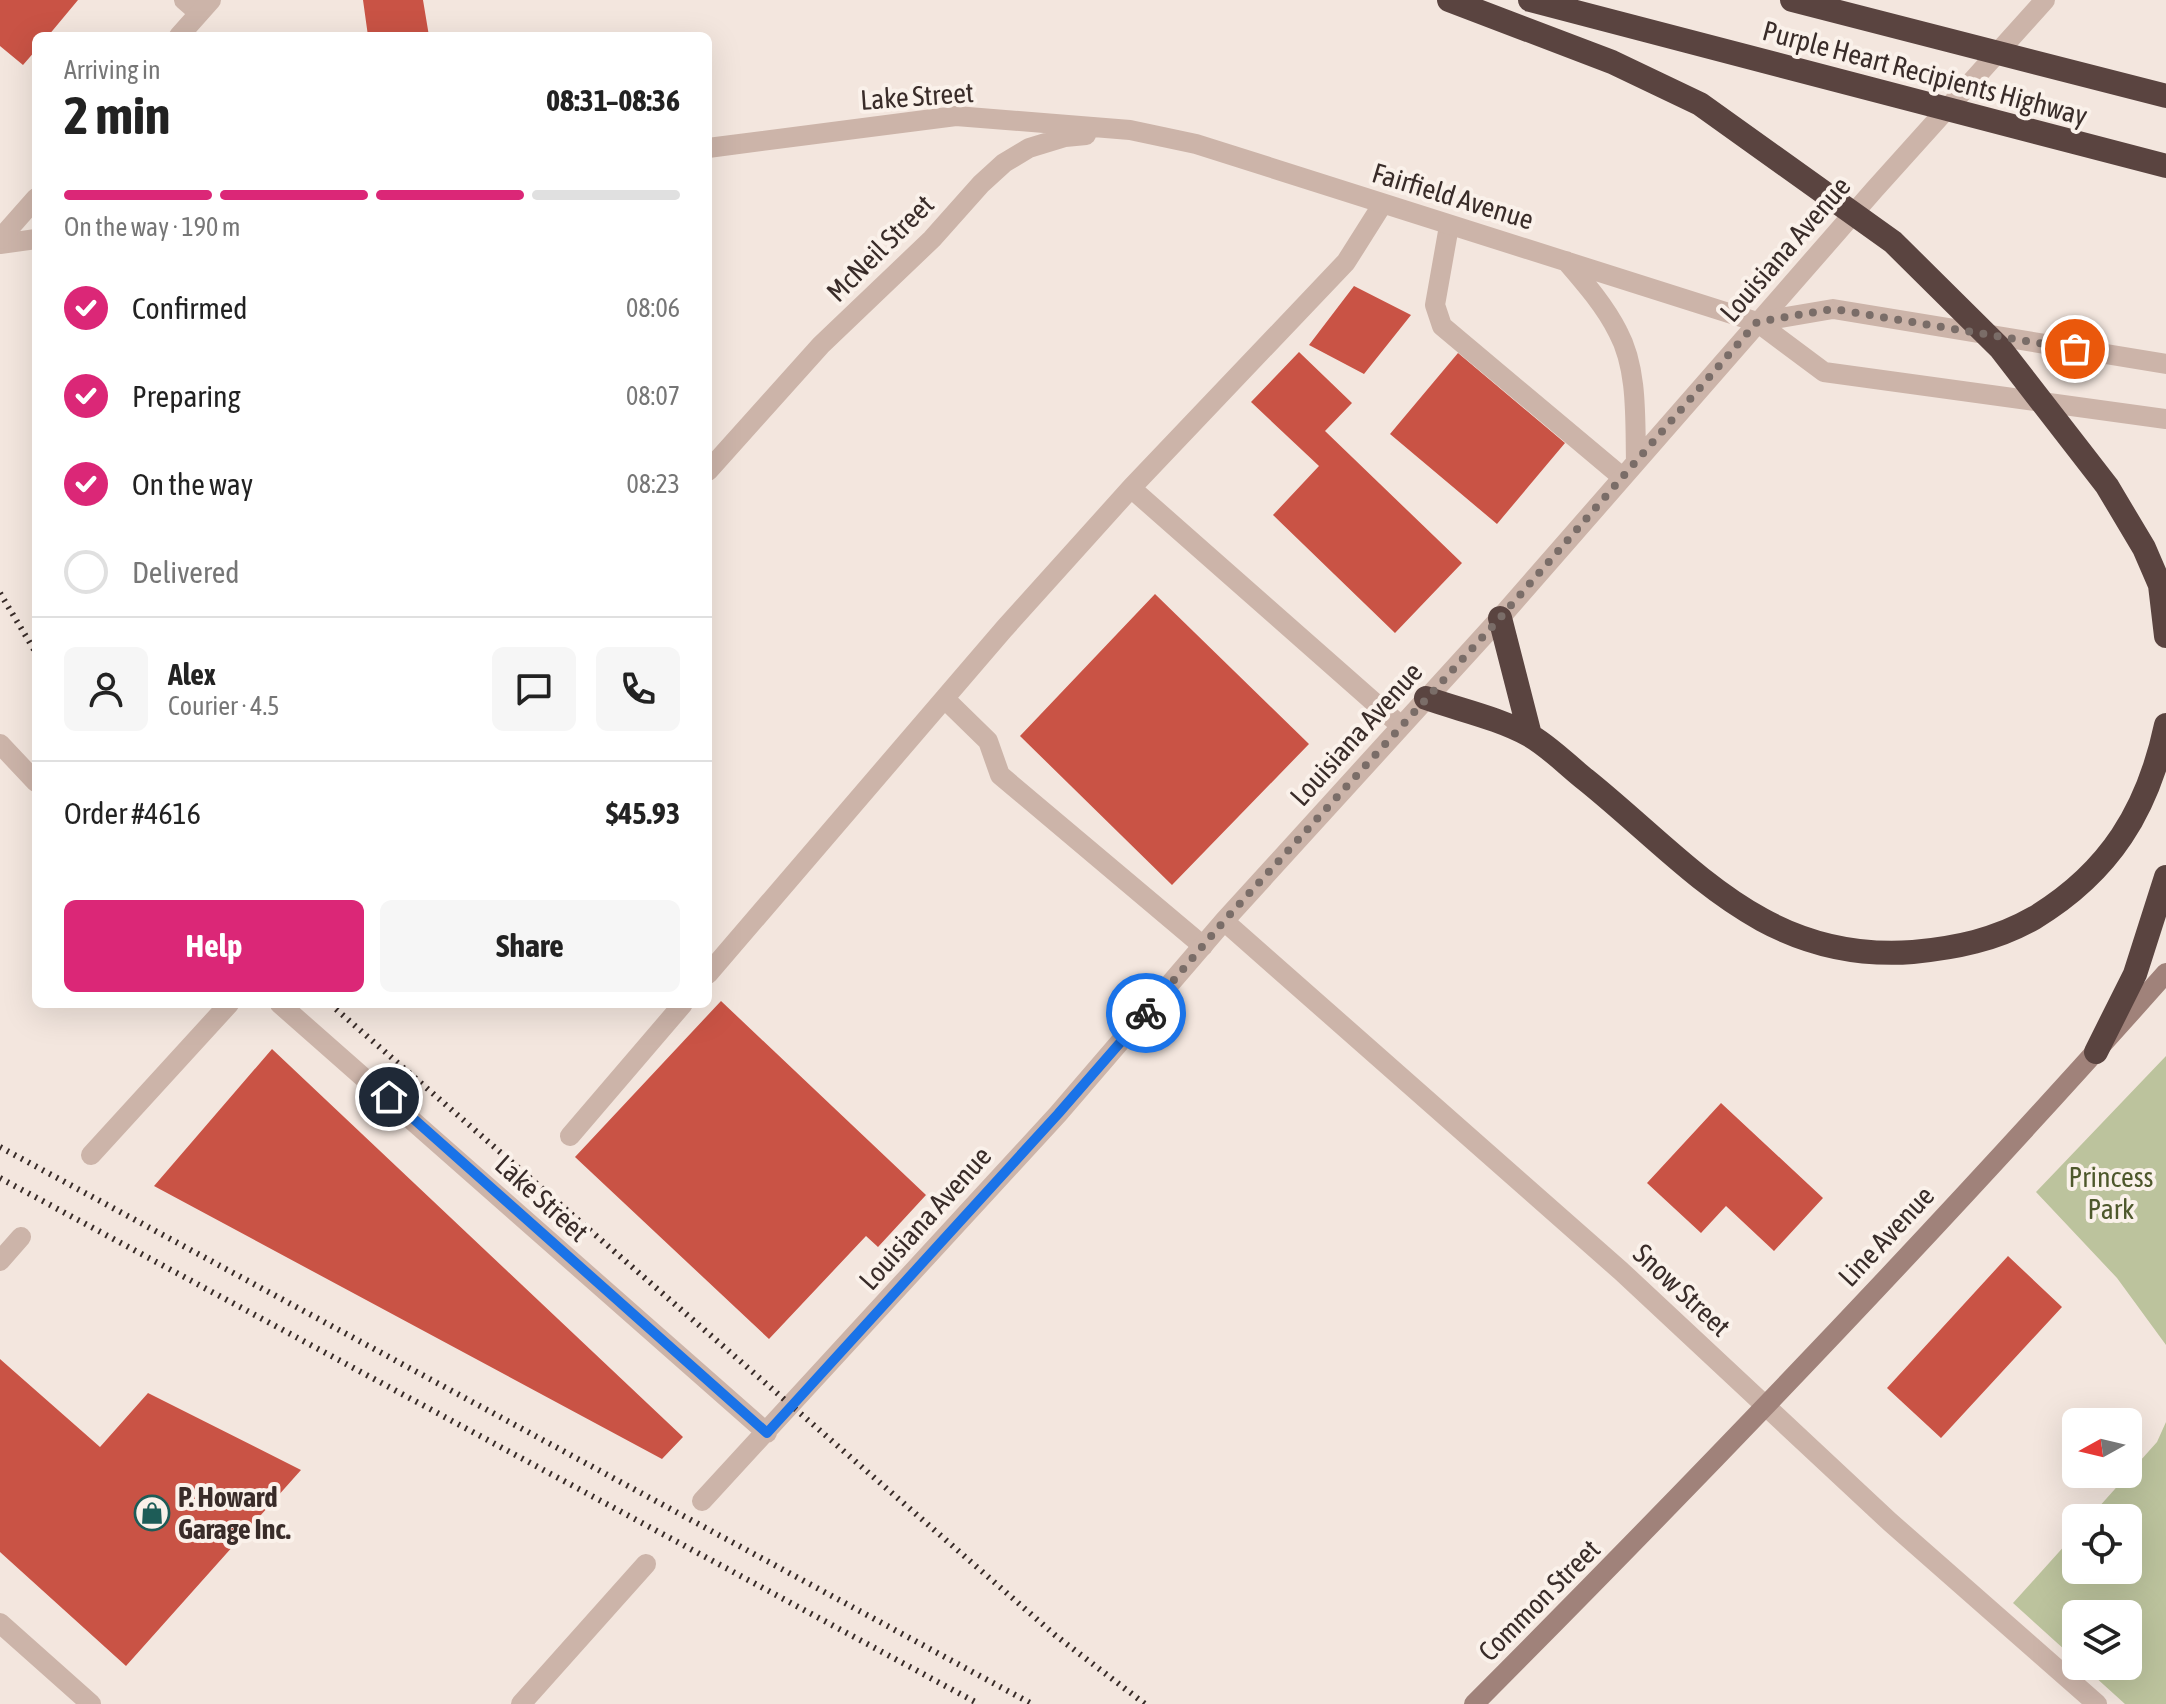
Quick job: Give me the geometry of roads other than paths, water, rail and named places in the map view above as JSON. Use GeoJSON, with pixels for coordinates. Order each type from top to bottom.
{"type":"FeatureCollection","features":[{"type":"Feature","properties":{"kind":"highway"},"geometry":{"type":"LineString","coordinates":[[1449,0],[1612,62],[1700,104],[1893,242],[1989,337],[2107,486],[2144,548],[2160,585],[2166,611]]}},
{"type":"Feature","properties":{"kind":"highway","name":"Purple Heart Recipients Highway"},"geometry":{"type":"LineString","coordinates":[[1530,0],[2166,166]]}},
{"type":"Feature","properties":{"kind":"highway"},"geometry":{"type":"LineString","coordinates":[[1792,0],[2166,96]]}},
{"type":"Feature","properties":{"kind":"highway"},"geometry":{"type":"LineString","coordinates":[[2160,585],[2166,636]]}},
{"type":"Feature","properties":{"kind":"highway"},"geometry":{"type":"LineString","coordinates":[[1500,618],[1530,735]]}},
{"type":"Feature","properties":{"kind":"highway"},"geometry":{"type":"LineString","coordinates":[[1426,698],[1530,735],[1617,805],[1716,893],[1764,922],[1799,937],[1853,950],[1891,953],[1949,949],[1987,939],[2023,924],[2056,904],[2086,880],[2124,836],[2149,786],[2166,725]]}},
{"type":"Feature","properties":{"kind":"highway"},"geometry":{"type":"LineString","coordinates":[[2096,1052],[2135,974],[2166,877]]}},
{"type":"Feature","properties":{"kind":"main road","name":"Line Avenue"},"geometry":{"type":"LineString","coordinates":[[1643,1534],[2008,1148],[2166,973]]}},
{"type":"Feature","properties":{"kind":"main road","name":"Common Street"},"geometry":{"type":"LineString","coordinates":[[1474,1704],[1643,1534]]}},
{"type":"Feature","properties":{"kind":"street","name":"Louisiana Avenue"},"geometry":{"type":"LineString","coordinates":[[702,1501],[1058,1114],[1224,921],[1500,618],[1757,322],[2045,0]]}},
{"type":"Feature","properties":{"kind":"street"},"geometry":{"type":"LineString","coordinates":[[181,32],[198,4]]}},
{"type":"Feature","properties":{"kind":"street","name":"Lake Street"},"geometry":{"type":"LineString","coordinates":[[712,147],[956,116],[1130,130]]}},
{"type":"Feature","properties":{"kind":"street","name":"Fairfield Avenue"},"geometry":{"type":"LineString","coordinates":[[1130,130],[1196,144],[1757,322],[1824,372],[2166,419]]}},
{"type":"Feature","properties":{"kind":"street","name":"McNeil Street"},"geometry":{"type":"LineString","coordinates":[[712,467],[821,345],[932,239],[1004,163],[1029,148],[1065,137],[1130,130]]}},
{"type":"Feature","properties":{"kind":"street"},"geometry":{"type":"LineString","coordinates":[[0,241],[32,203]]}},
{"type":"Feature","properties":{"kind":"street"},"geometry":{"type":"LineString","coordinates":[[712,969],[1131,488],[1346,262],[1382,205]]}},
{"type":"Feature","properties":{"kind":"street"},"geometry":{"type":"LineString","coordinates":[[1449,226],[1435,305],[1442,326],[1629,469]]}},
{"type":"Feature","properties":{"kind":"street"},"geometry":{"type":"LineString","coordinates":[[0,241],[32,239]]}},
{"type":"Feature","properties":{"kind":"street"},"geometry":{"type":"LineString","coordinates":[[1566,261],[1619,332],[1627,354],[1633,391],[1629,469]]}},
{"type":"Feature","properties":{"kind":"street","name":"Fairfield Avenue"},"geometry":{"type":"LineString","coordinates":[[1757,322],[1833,309],[2166,364]]}},
{"type":"Feature","properties":{"kind":"street"},"geometry":{"type":"LineString","coordinates":[[1131,488],[1401,726]]}},
{"type":"Feature","properties":{"kind":"street"},"geometry":{"type":"LineString","coordinates":[[945,699],[988,741],[1000,775],[1203,946]]}},
{"type":"Feature","properties":{"kind":"street"},"geometry":{"type":"LineString","coordinates":[[0,744],[32,778]]}},
{"type":"Feature","properties":{"kind":"street","name":"Snow Street"},"geometry":{"type":"LineString","coordinates":[[1224,921],[1621,1271],[1890,1522],[2097,1704]]}},
{"type":"Feature","properties":{"kind":"street"},"geometry":{"type":"LineString","coordinates":[[91,1155],[225,1008]]}},
{"type":"Feature","properties":{"kind":"street","name":"Lake Street"},"geometry":{"type":"LineString","coordinates":[[285,1008],[767,1433]]}},
{"type":"Feature","properties":{"kind":"street"},"geometry":{"type":"LineString","coordinates":[[570,1136],[680,1008]]}},
{"type":"Feature","properties":{"kind":"street"},"geometry":{"type":"LineString","coordinates":[[0,1261],[21,1237]]}},
{"type":"Feature","properties":{"kind":"street"},"geometry":{"type":"LineString","coordinates":[[521,1704],[646,1564]]}},
{"type":"Feature","properties":{"kind":"street"},"geometry":{"type":"LineString","coordinates":[[0,1623],[91,1704]]}},
{"type":"Feature","properties":{"kind":"railway"},"geometry":{"type":"LineString","coordinates":[[0,593],[32,646]]}},
{"type":"Feature","properties":{"kind":"railway"},"geometry":{"type":"LineString","coordinates":[[335,1008],[1055,1635],[1145,1704]]}},
{"type":"Feature","properties":{"kind":"railway"},"geometry":{"type":"LineString","coordinates":[[0,1147],[1032,1704]]}},
{"type":"Feature","properties":{"kind":"railway"},"geometry":{"type":"LineString","coordinates":[[0,1178],[979,1704]]}},
{"type":"Feature","properties":{"kind":"place","name":"P. Howard Garage Inc."},"geometry":{"type":"Point","coordinates":[152,1513]}},
{"type":"Feature","properties":{"kind":"park label","name":"Princess Park"},"geometry":{"type":"Point","coordinates":[2111,1193]}}]}
